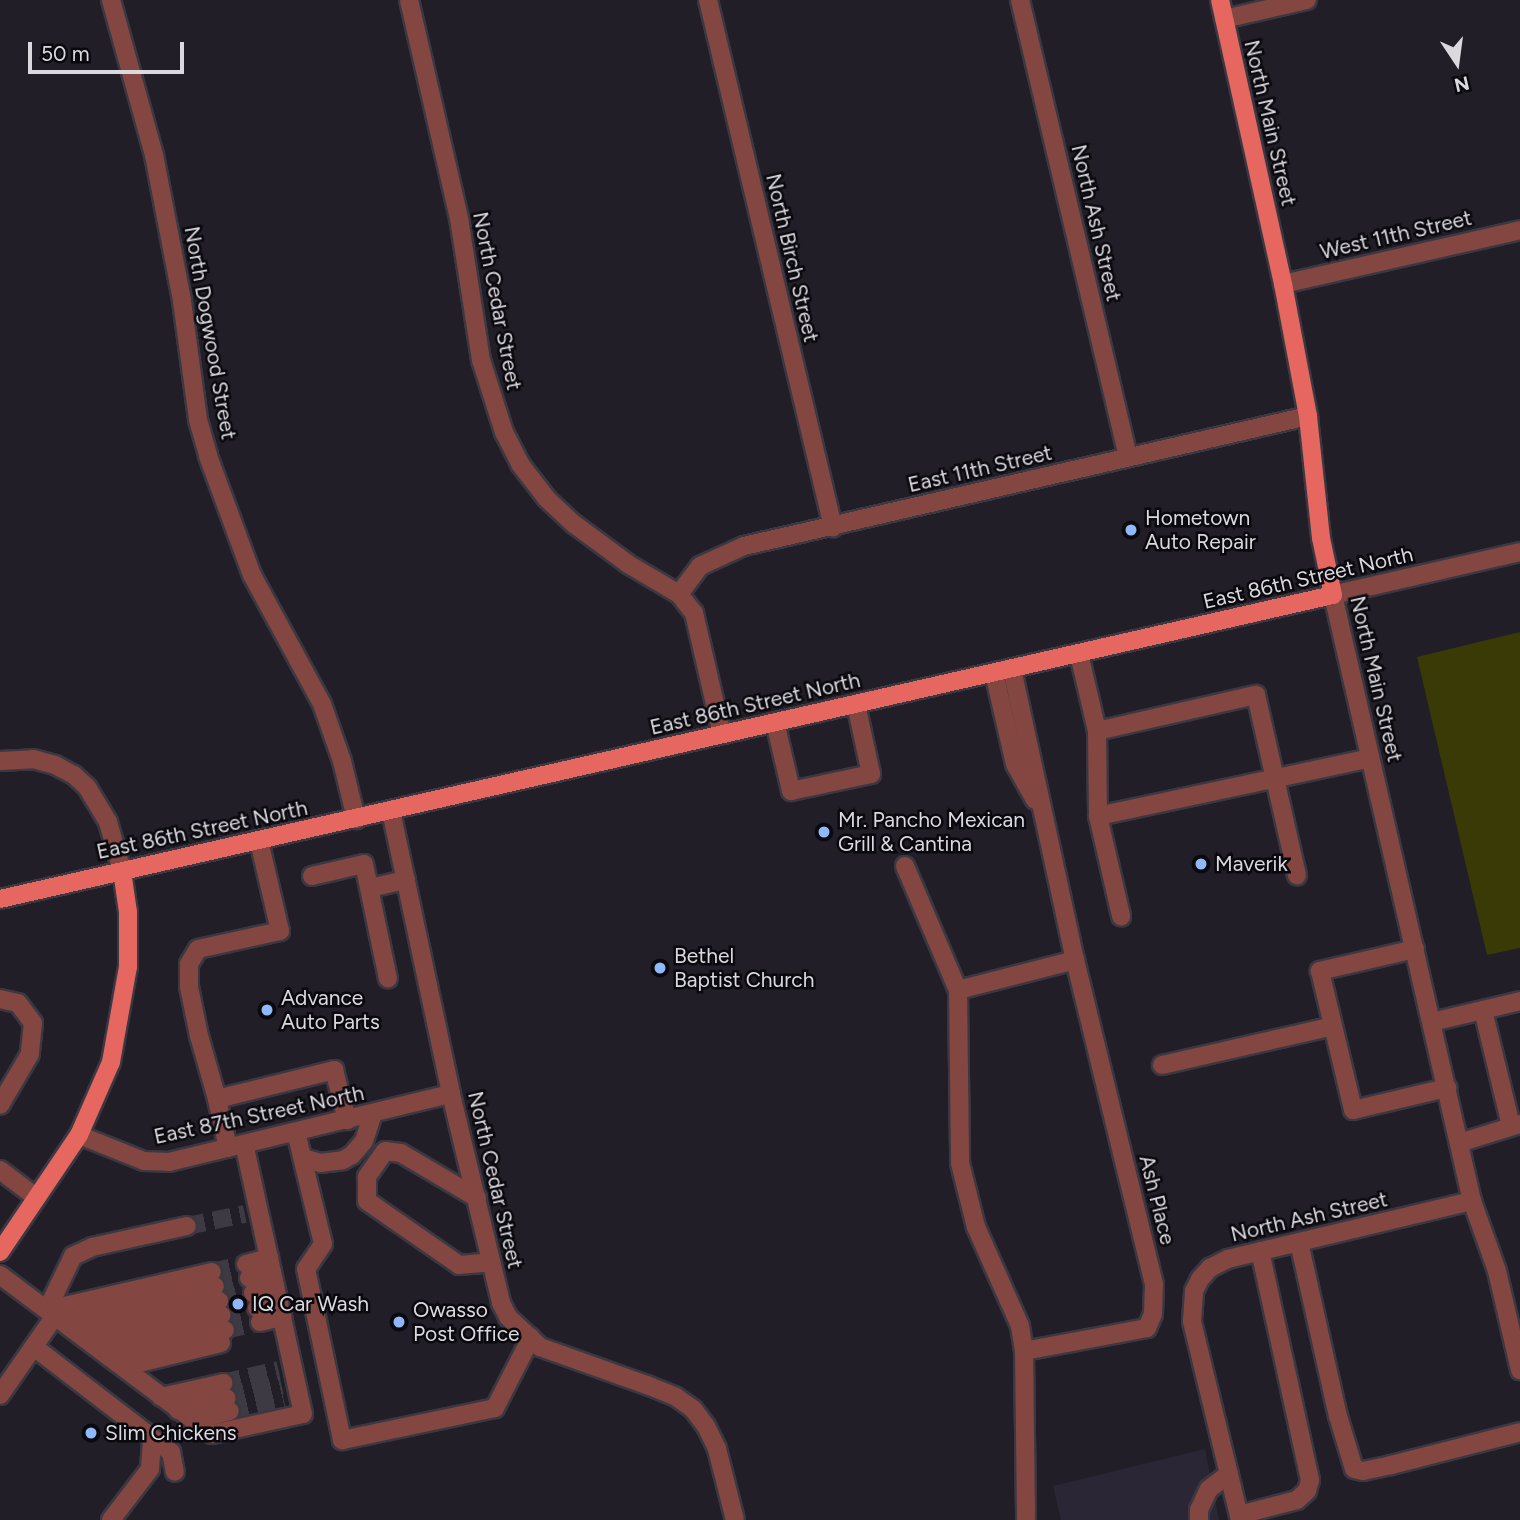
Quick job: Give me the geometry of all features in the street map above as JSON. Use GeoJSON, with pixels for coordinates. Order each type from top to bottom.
{"type":"FeatureCollection","features":[{"type":"Feature","properties":{"kind":"main road","name":"North Main Street"},"geometry":{"type":"LineString","coordinates":[[1220,0],[1283,284],[1308,416],[1321,538],[1333,595]]}},
{"type":"Feature","properties":{"kind":"main road","name":"East 86th Street North"},"geometry":{"type":"LineString","coordinates":[[0,899],[1333,595]]}},
{"type":"Feature","properties":{"kind":"main road"},"geometry":{"type":"LineString","coordinates":[[0,1252],[79,1135],[111,1062],[124,1003],[130,943],[122,871]]}},
{"type":"Feature","properties":{"kind":"street","name":"North Dogwood Street"},"geometry":{"type":"LineString","coordinates":[[111,0],[154,155],[172,243],[198,419],[208,456],[252,575],[321,704],[342,761],[356,819]]}},
{"type":"Feature","properties":{"kind":"street","name":"North Cedar Street"},"geometry":{"type":"LineString","coordinates":[[409,0],[459,218],[481,360],[504,432],[520,464],[547,499],[574,524],[628,564],[679,594],[694,613],[701,632],[722,734]]}},
{"type":"Feature","properties":{"kind":"street","name":"North Birch Street"},"geometry":{"type":"LineString","coordinates":[[708,0],[833,527]]}},
{"type":"Feature","properties":{"kind":"street","name":"North Ash Street"},"geometry":{"type":"LineString","coordinates":[[1020,0],[1128,457]]}},
{"type":"Feature","properties":{"kind":"street"},"geometry":{"type":"LineString","coordinates":[[1224,19],[1307,0]]}},
{"type":"Feature","properties":{"kind":"street","name":"West 11th Street"},"geometry":{"type":"LineString","coordinates":[[1283,284],[1520,230]]}},
{"type":"Feature","properties":{"kind":"street","name":"East 11th Street"},"geometry":{"type":"LineString","coordinates":[[679,594],[700,566],[721,554],[744,546],[1308,416]]}},
{"type":"Feature","properties":{"kind":"street","name":"East 86th Street North"},"geometry":{"type":"LineString","coordinates":[[1333,595],[1520,552]]}},
{"type":"Feature","properties":{"kind":"street","name":"North Main Street"},"geometry":{"type":"LineString","coordinates":[[1333,595],[1472,1201],[1496,1271],[1520,1370]]}},
{"type":"Feature","properties":{"kind":"street"},"geometry":{"type":"LineString","coordinates":[[1079,654],[1097,731],[1098,816],[1121,916]]}},
{"type":"Feature","properties":{"kind":"street","name":"Ash Place"},"geometry":{"type":"LineString","coordinates":[[1012,669],[1076,960],[1154,1285],[1153,1314],[1147,1328],[1024,1351]]}},
{"type":"Feature","properties":{"kind":"street","name":"Ash Place"},"geometry":{"type":"LineString","coordinates":[[994,673],[1015,764],[1044,816]]}},
{"type":"Feature","properties":{"kind":"street"},"geometry":{"type":"LineString","coordinates":[[1097,731],[1256,695],[1297,875]]}},
{"type":"Feature","properties":{"kind":"street"},"geometry":{"type":"LineString","coordinates":[[775,722],[791,791],[871,774],[856,704]]}},
{"type":"Feature","properties":{"kind":"street"},"geometry":{"type":"LineString","coordinates":[[2,755],[55,765],[87,787],[108,822],[122,871]]}},
{"type":"Feature","properties":{"kind":"street"},"geometry":{"type":"LineString","coordinates":[[1098,816],[1370,758]]}},
{"type":"Feature","properties":{"kind":"street","name":"North Cedar Street"},"geometry":{"type":"LineString","coordinates":[[391,811],[451,1094],[501,1303],[508,1317],[552,1353],[648,1385],[676,1397],[693,1409],[706,1426],[717,1449],[735,1520]]}},
{"type":"Feature","properties":{"kind":"street"},"geometry":{"type":"LineString","coordinates":[[0,1275],[212,1434],[303,1414],[289,1383],[277,1294],[252,1212],[236,1146],[217,1099],[199,1036],[189,987],[188,964],[198,949],[280,931],[259,841]]}},
{"type":"Feature","properties":{"kind":"street"},"geometry":{"type":"LineString","coordinates":[[312,876],[365,864],[388,979]]}},
{"type":"Feature","properties":{"kind":"street"},"geometry":{"type":"LineString","coordinates":[[905,866],[958,990],[960,1163],[973,1220],[1020,1326],[1024,1351],[1026,1520]]}},
{"type":"Feature","properties":{"kind":"street"},"geometry":{"type":"LineString","coordinates":[[370,888],[406,880]]}},
{"type":"Feature","properties":{"kind":"street"},"geometry":{"type":"LineString","coordinates":[[1415,949],[1320,971],[1353,1110],[1447,1088]]}},
{"type":"Feature","properties":{"kind":"street"},"geometry":{"type":"LineString","coordinates":[[958,990],[1076,960]]}},
{"type":"Feature","properties":{"kind":"street"},"geometry":{"type":"LineString","coordinates":[[0,999],[18,1003],[33,1023],[30,1054],[0,1105]]}},
{"type":"Feature","properties":{"kind":"street"},"geometry":{"type":"LineString","coordinates":[[1432,1022],[1520,1001]]}},
{"type":"Feature","properties":{"kind":"street"},"geometry":{"type":"LineString","coordinates":[[1459,1143],[1516,1125],[1483,1010]]}},
{"type":"Feature","properties":{"kind":"street"},"geometry":{"type":"LineString","coordinates":[[1162,1065],[1333,1026]]}},
{"type":"Feature","properties":{"kind":"street"},"geometry":{"type":"LineString","coordinates":[[217,1099],[334,1070],[347,1120]]}},
{"type":"Feature","properties":{"kind":"street","name":"East 87th Street North"},"geometry":{"type":"LineString","coordinates":[[79,1135],[144,1161],[169,1162],[451,1094]]}},
{"type":"Feature","properties":{"kind":"street"},"geometry":{"type":"LineString","coordinates":[[303,1158],[320,1163],[343,1160],[364,1141],[373,1114]]}},
{"type":"Feature","properties":{"kind":"street"},"geometry":{"type":"LineString","coordinates":[[296,1132],[323,1244],[306,1269],[342,1440],[495,1409],[531,1338]]}},
{"type":"Feature","properties":{"kind":"street"},"geometry":{"type":"LineString","coordinates":[[477,1198],[401,1153],[385,1151],[367,1177],[367,1201],[458,1265],[491,1262]]}},
{"type":"Feature","properties":{"kind":"street"},"geometry":{"type":"LineString","coordinates":[[0,1170],[37,1198]]}},
{"type":"Feature","properties":{"kind":"street","name":"North Ash Street"},"geometry":{"type":"LineString","coordinates":[[1239,1518],[1192,1321],[1192,1303],[1200,1279],[1210,1268],[1228,1259],[1472,1201]]}},
{"type":"Feature","properties":{"kind":"street"},"geometry":{"type":"LineString","coordinates":[[0,1395],[55,1316],[73,1256],[92,1247],[187,1226]]}},
{"type":"Feature","properties":{"kind":"street"},"geometry":{"type":"LineString","coordinates":[[1299,1242],[1341,1428],[1354,1469],[1382,1467],[1520,1432]]}},
{"type":"Feature","properties":{"kind":"street"},"geometry":{"type":"LineString","coordinates":[[1239,1518],[1297,1500],[1307,1492],[1310,1480],[1260,1251]]}},
{"type":"Feature","properties":{"kind":"street"},"geometry":{"type":"LineString","coordinates":[[254,1299],[277,1294]]}},
{"type":"Feature","properties":{"kind":"street"},"geometry":{"type":"LineString","coordinates":[[254,1299],[277,1294]]}},
{"type":"Feature","properties":{"kind":"street"},"geometry":{"type":"LineString","coordinates":[[254,1299],[277,1294]]}},
{"type":"Feature","properties":{"kind":"street"},"geometry":{"type":"LineString","coordinates":[[55,1316],[220,1308]]}},
{"type":"Feature","properties":{"kind":"street"},"geometry":{"type":"LineString","coordinates":[[79,1334],[220,1308]]}},
{"type":"Feature","properties":{"kind":"street"},"geometry":{"type":"LineString","coordinates":[[94,1346],[220,1308]]}},
{"type":"Feature","properties":{"kind":"street"},"geometry":{"type":"LineString","coordinates":[[116,1362],[220,1308]]}},
{"type":"Feature","properties":{"kind":"street"},"geometry":{"type":"LineString","coordinates":[[34,1347],[171,1452],[175,1472]]}},
{"type":"Feature","properties":{"kind":"street"},"geometry":{"type":"LineString","coordinates":[[161,1397],[227,1397]]}},
{"type":"Feature","properties":{"kind":"street"},"geometry":{"type":"LineString","coordinates":[[193,1421],[227,1397]]}},
{"type":"Feature","properties":{"kind":"street"},"geometry":{"type":"LineString","coordinates":[[178,1410],[227,1397]]}},
{"type":"Feature","properties":{"kind":"street"},"geometry":{"type":"LineString","coordinates":[[111,1520],[150,1469],[152,1438]]}},
{"type":"Feature","properties":{"kind":"street"},"geometry":{"type":"LineString","coordinates":[[1199,1520],[1199,1510],[1209,1489],[1229,1474]]}},
{"type":"Feature","properties":{"kind":"shaded area"},"geometry":{"type":"Polygon","coordinates":[[[1520,632],[1520,948],[1487,955],[1417,657],[1520,632]]]}},
{"type":"Feature","properties":{"kind":"shaded area"},"geometry":{"type":"Polygon","coordinates":[[[1205,1449],[1219,1520],[1061,1520],[1053,1486],[1205,1449]]]}},
{"type":"Feature","properties":{"kind":"tunnel"},"geometry":{"type":"LineString","coordinates":[[187,1226],[245,1214]]}},
{"type":"Feature","properties":{"kind":"tunnel"},"geometry":{"type":"LineString","coordinates":[[212,1272],[246,1264]]}},
{"type":"Feature","properties":{"kind":"tunnel"},"geometry":{"type":"LineString","coordinates":[[215,1286],[249,1278]]}},
{"type":"Feature","properties":{"kind":"tunnel"},"geometry":{"type":"LineString","coordinates":[[219,1301],[253,1293]]}},
{"type":"Feature","properties":{"kind":"tunnel"},"geometry":{"type":"LineString","coordinates":[[222,1315],[257,1308]]}},
{"type":"Feature","properties":{"kind":"tunnel"},"geometry":{"type":"LineString","coordinates":[[225,1330],[260,1322]]}},
{"type":"Feature","properties":{"kind":"tunnel"},"geometry":{"type":"LineString","coordinates":[[223,1383],[278,1370]]}},
{"type":"Feature","properties":{"kind":"tunnel"},"geometry":{"type":"LineString","coordinates":[[227,1398],[281,1385]]}},
{"type":"Feature","properties":{"kind":"tunnel"},"geometry":{"type":"LineString","coordinates":[[230,1411],[284,1399]]}},
{"type":"Feature","properties":{"kind":"place","name":"Hometown Auto Repair"},"geometry":{"type":"Point","coordinates":[1131,530]}},
{"type":"Feature","properties":{"kind":"place","name":"Mr. Pancho Mexican Grill & Cantina"},"geometry":{"type":"Point","coordinates":[824,832]}},
{"type":"Feature","properties":{"kind":"place","name":"Maverik"},"geometry":{"type":"Point","coordinates":[1201,864]}},
{"type":"Feature","properties":{"kind":"place","name":"Bethel Baptist Church"},"geometry":{"type":"Point","coordinates":[660,968]}},
{"type":"Feature","properties":{"kind":"place","name":"Advance Auto Parts"},"geometry":{"type":"Point","coordinates":[267,1010]}},
{"type":"Feature","properties":{"kind":"place","name":"IQ Car Wash"},"geometry":{"type":"Point","coordinates":[238,1304]}},
{"type":"Feature","properties":{"kind":"place","name":"Owasso Post Office"},"geometry":{"type":"Point","coordinates":[399,1322]}},
{"type":"Feature","properties":{"kind":"place","name":"Slim Chickens"},"geometry":{"type":"Point","coordinates":[91,1433]}}]}
